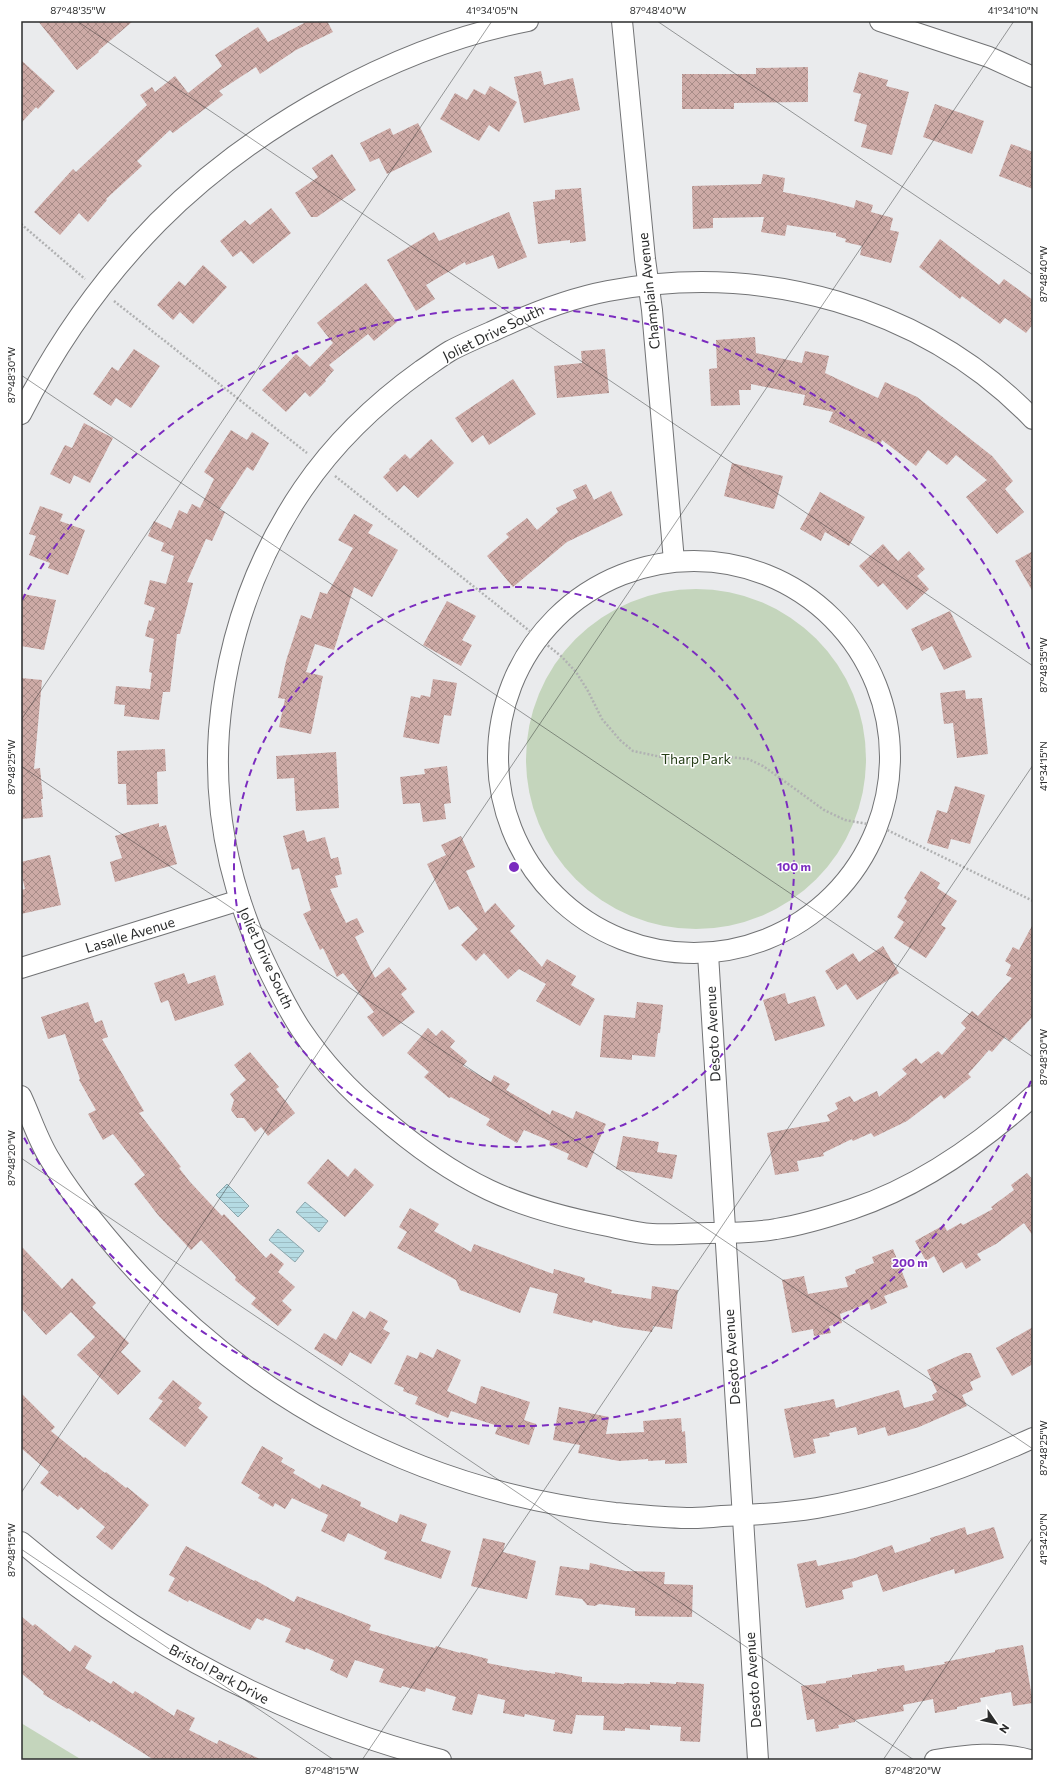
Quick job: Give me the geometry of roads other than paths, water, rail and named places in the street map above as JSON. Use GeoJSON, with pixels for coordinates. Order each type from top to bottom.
{"type":"FeatureCollection","features":[{"type":"Feature","properties":{"kind":"street"},"geometry":{"type":"LineString","coordinates":[[21,414],[54,354],[99,289],[158,222],[229,161],[283,123],[369,74],[410,56],[490,29],[528,21]]}},
{"type":"Feature","properties":{"kind":"street","name":"Champlain Avenue"},"geometry":{"type":"LineString","coordinates":[[622,21],[648,284],[652,310],[674,561]]}},
{"type":"Feature","properties":{"kind":"street"},"geometry":{"type":"LineString","coordinates":[[880,21],[989,57],[1033,77]]}},
{"type":"Feature","properties":{"kind":"street","name":"Joliet Drive South"},"geometry":{"type":"LineString","coordinates":[[1033,419],[1020,405],[982,374],[939,345],[890,321],[840,301],[778,287],[713,281],[648,284],[589,295],[550,306],[446,353],[373,409],[349,432],[321,463],[280,524],[252,585],[236,631],[227,669],[218,749],[219,796],[222,829],[240,900],[247,923],[280,994],[303,1032],[343,1082],[392,1127],[423,1150],[488,1189],[566,1218],[648,1234],[725,1233],[775,1230],[802,1224],[856,1208],[894,1192],[954,1159],[1001,1124],[1033,1096]]}},
{"type":"Feature","properties":{"kind":"street"},"geometry":{"type":"LineString","coordinates":[[674,561],[742,565],[803,592],[840,624],[872,670],[888,717],[892,756],[888,795],[879,826],[865,856],[822,907],[780,935],[745,948],[708,954],[670,953],[633,945],[586,923],[545,886],[516,841],[499,784],[501,720],[513,679],[538,638],[581,596],[633,570],[674,561]]}},
{"type":"Feature","properties":{"kind":"street","name":"Lasalle Avenue"},"geometry":{"type":"LineString","coordinates":[[21,968],[240,900]]}},
{"type":"Feature","properties":{"kind":"street","name":"Desoto Avenue"},"geometry":{"type":"LineString","coordinates":[[708,954],[758,1760]]}},
{"type":"Feature","properties":{"kind":"street"},"geometry":{"type":"LineString","coordinates":[[21,1096],[49,1159],[81,1205],[127,1261],[166,1302],[211,1344],[264,1384],[297,1405],[368,1444],[410,1462],[497,1491],[548,1503],[596,1511],[695,1518],[742,1516],[819,1508],[886,1492],[971,1465],[1033,1438]]}},
{"type":"Feature","properties":{"kind":"street","name":"Bristol Park Drive"},"geometry":{"type":"LineString","coordinates":[[21,1542],[66,1578],[118,1615],[164,1645],[236,1685],[330,1725],[372,1740],[441,1760]]}},
{"type":"Feature","properties":{"kind":"street"},"geometry":{"type":"LineString","coordinates":[[935,1760],[985,1754],[1019,1757],[1030,1760]]}},
{"type":"Feature","properties":{"kind":"water"},"geometry":{"type":"Polygon","coordinates":[[[227,1184],[249,1206],[238,1217],[216,1195],[227,1184]]]}},
{"type":"Feature","properties":{"kind":"water"},"geometry":{"type":"Polygon","coordinates":[[[305,1202],[328,1221],[319,1232],[296,1212],[305,1202]]]}},
{"type":"Feature","properties":{"kind":"water"},"geometry":{"type":"Polygon","coordinates":[[[278,1229],[304,1251],[295,1262],[269,1240],[278,1229]]]}},
{"type":"Feature","properties":{"kind":"park label","name":"Tharp Park"},"geometry":{"type":"Point","coordinates":[696,759]}}]}
